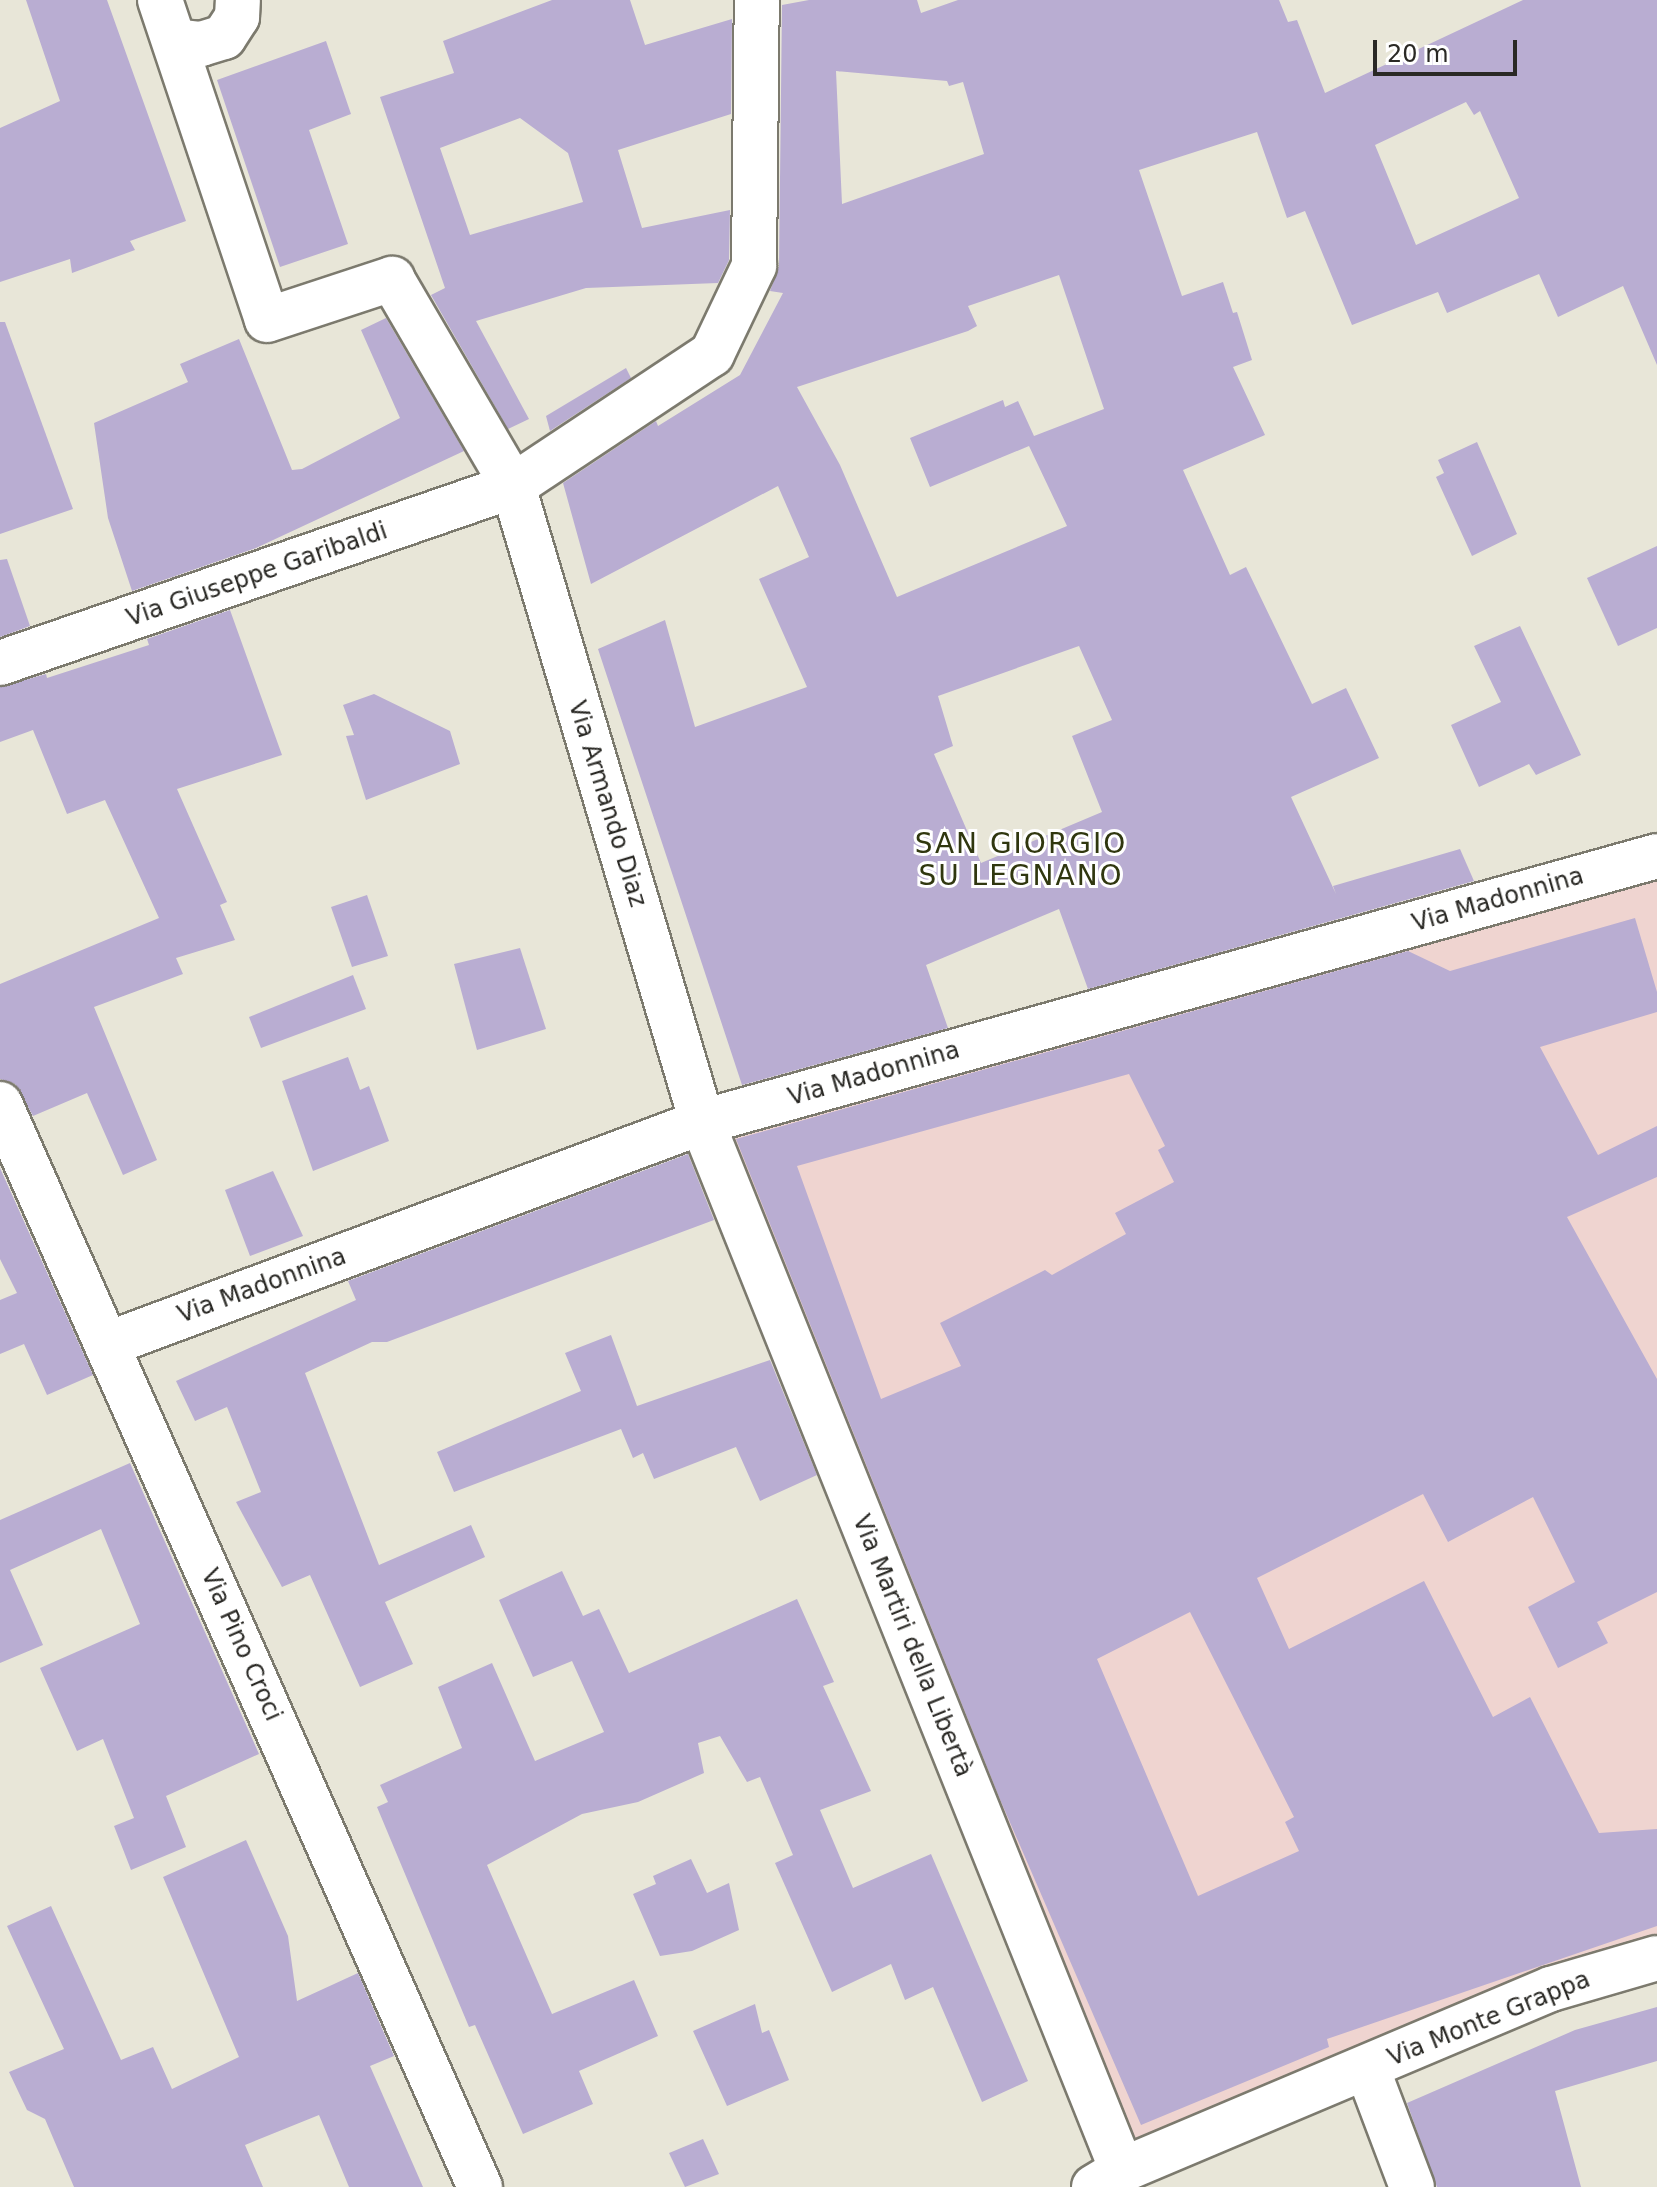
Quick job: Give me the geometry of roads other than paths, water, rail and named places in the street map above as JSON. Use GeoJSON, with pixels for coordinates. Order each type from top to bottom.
{"type":"FeatureCollection","features":[{"type":"Feature","properties":{"kind":"street"},"geometry":{"type":"LineString","coordinates":[[160,0],[267,320],[392,279],[513,486]]}},
{"type":"Feature","properties":{"kind":"street"},"geometry":{"type":"LineString","coordinates":[[175,41],[201,44],[224,37],[237,17],[238,0]]}},
{"type":"Feature","properties":{"kind":"street","name":"Via Giuseppe Garibaldi"},"geometry":{"type":"LineString","coordinates":[[0,663],[513,486],[712,354],[754,266],[757,0]]}},
{"type":"Feature","properties":{"kind":"street","name":"Via Armando Diaz"},"geometry":{"type":"LineString","coordinates":[[513,486],[702,1122]]}},
{"type":"Feature","properties":{"kind":"street","name":"Via Madonnina"},"geometry":{"type":"LineString","coordinates":[[108,1344],[702,1122],[1657,856]]}},
{"type":"Feature","properties":{"kind":"street","name":"Via Pino Croci"},"geometry":{"type":"LineString","coordinates":[[0,1104],[480,2187]]}},
{"type":"Feature","properties":{"kind":"street","name":"Via Martiri della Libertà"},"geometry":{"type":"LineString","coordinates":[[702,1122],[1108,2178]]}},
{"type":"Feature","properties":{"kind":"street","name":"Via Monte Grappa"},"geometry":{"type":"LineString","coordinates":[[1108,2178],[1551,1989],[1657,1958]]}},
{"type":"Feature","properties":{"kind":"street","name":"Via Monte Grappa"},"geometry":{"type":"LineString","coordinates":[[1367,2068],[1412,2187]]}},
{"type":"Feature","properties":{"kind":"district","name":"SAN GIORGIO SU LEGNANO"},"geometry":{"type":"Point","coordinates":[1021,860]}}]}
